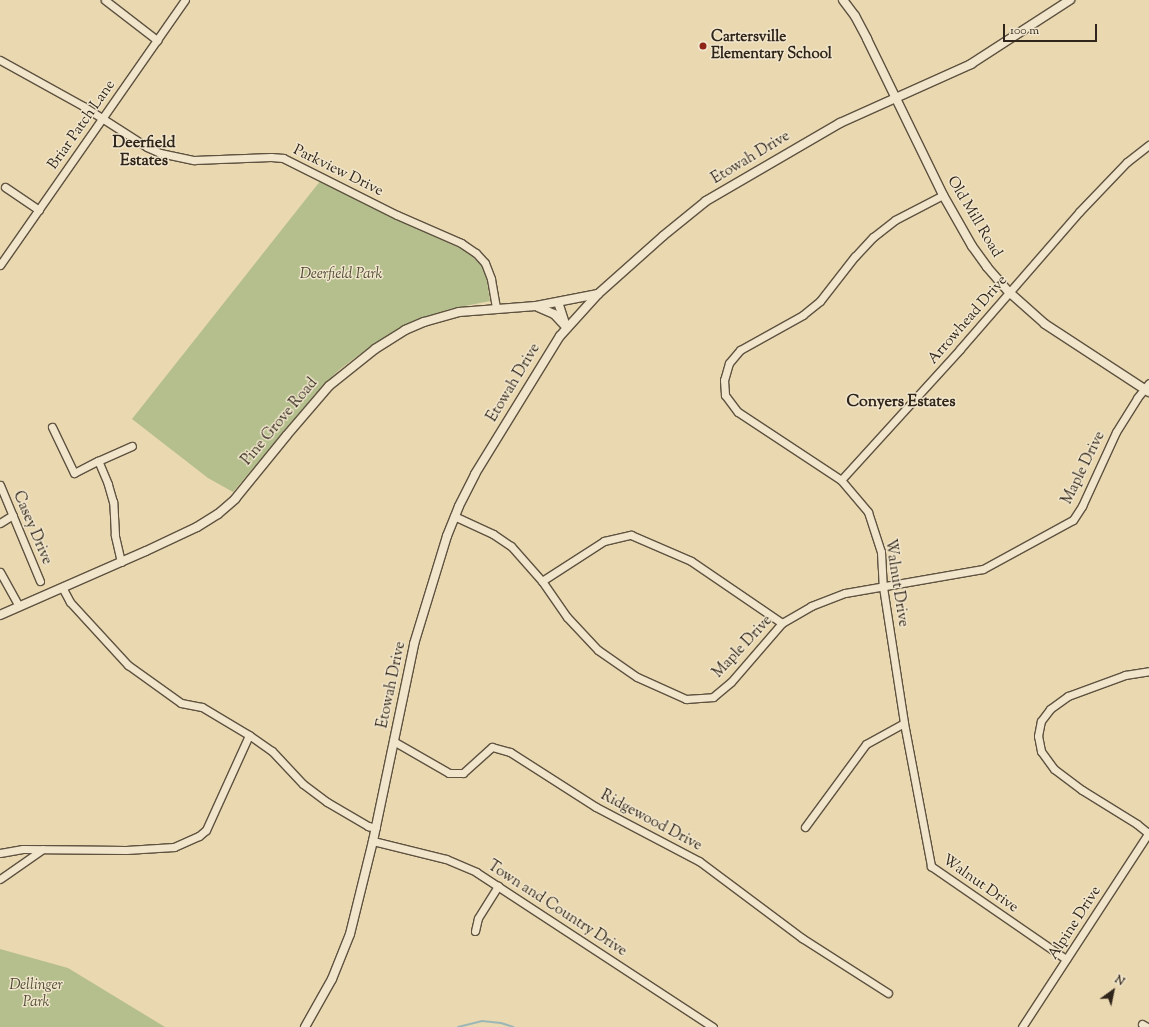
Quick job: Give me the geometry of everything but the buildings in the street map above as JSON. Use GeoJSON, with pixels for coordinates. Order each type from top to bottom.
{"type":"FeatureCollection","features":[{"type":"Feature","properties":{"kind":"street"},"geometry":{"type":"LineString","coordinates":[[105,0],[157,40]]}},
{"type":"Feature","properties":{"kind":"street","name":"Briar Patch Lane"},"geometry":{"type":"LineString","coordinates":[[0,265],[185,0]]}},
{"type":"Feature","properties":{"kind":"street","name":"Old Mill Road"},"geometry":{"type":"LineString","coordinates":[[843,0],[855,16],[943,195],[972,246],[986,266],[1009,292],[1046,324],[1147,388]]}},
{"type":"Feature","properties":{"kind":"street","name":"Etowah Drive"},"geometry":{"type":"LineString","coordinates":[[305,1027],[327,989],[345,947],[374,841],[416,637],[440,556],[454,516],[475,474],[550,350],[567,328],[598,294],[662,236],[706,201],[822,132],[971,64],[1070,0]]}},
{"type":"Feature","properties":{"kind":"street","name":"Parkview Drive"},"geometry":{"type":"LineString","coordinates":[[0,60],[103,119],[146,147],[160,153],[194,160],[271,157],[284,158],[397,215],[461,243],[476,253],[485,263],[491,279],[496,308]]}},
{"type":"Feature","properties":{"kind":"street","name":"Arrowhead Drive"},"geometry":{"type":"LineString","coordinates":[[841,480],[955,355],[1079,212],[1127,162],[1149,145]]}},
{"type":"Feature","properties":{"kind":"street"},"geometry":{"type":"LineString","coordinates":[[5,186],[39,210]]}},
{"type":"Feature","properties":{"kind":"street","name":"Walnut Drive"},"geometry":{"type":"LineString","coordinates":[[943,195],[895,220],[873,237],[855,256],[820,301],[803,315],[740,350],[729,363],[724,380],[725,395],[738,412],[841,480],[868,512],[881,552],[883,587],[904,723],[931,866],[1066,959]]}},
{"type":"Feature","properties":{"kind":"street","name":"Pine Grove Road"},"geometry":{"type":"LineString","coordinates":[[0,615],[121,562],[197,526],[218,514],[235,499],[287,434],[329,386],[375,349],[405,330],[424,322],[459,312],[536,306],[598,294]]}},
{"type":"Feature","properties":{"kind":"street"},"geometry":{"type":"LineString","coordinates":[[558,302],[567,328]]}},
{"type":"Feature","properties":{"kind":"street"},"geometry":{"type":"LineString","coordinates":[[536,306],[551,312],[567,328]]}},
{"type":"Feature","properties":{"kind":"street","name":"Maple Drive"},"geometry":{"type":"LineString","coordinates":[[454,516],[506,542],[520,555],[542,581],[567,617],[598,650],[637,677],[686,699],[713,697],[731,682],[782,623],[811,606],[838,596],[983,569],[1073,520],[1082,506],[1116,432],[1147,388]]}},
{"type":"Feature","properties":{"kind":"street"},"geometry":{"type":"LineString","coordinates":[[52,428],[74,473],[132,446]]}},
{"type":"Feature","properties":{"kind":"street"},"geometry":{"type":"LineString","coordinates":[[98,461],[108,484],[113,502],[115,535],[121,562]]}},
{"type":"Feature","properties":{"kind":"street","name":"Casey Drive"},"geometry":{"type":"LineString","coordinates":[[0,485],[40,581]]}},
{"type":"Feature","properties":{"kind":"street"},"geometry":{"type":"LineString","coordinates":[[0,523],[13,515]]}},
{"type":"Feature","properties":{"kind":"street"},"geometry":{"type":"LineString","coordinates":[[542,581],[604,541],[631,534],[691,561],[782,623]]}},
{"type":"Feature","properties":{"kind":"street"},"geometry":{"type":"LineString","coordinates":[[0,572],[19,606]]}},
{"type":"Feature","properties":{"kind":"street"},"geometry":{"type":"LineString","coordinates":[[62,587],[70,602],[128,665],[181,703],[202,707],[249,735],[272,751],[303,784],[327,802],[368,826],[376,828]]}},
{"type":"Feature","properties":{"kind":"street"},"geometry":{"type":"LineString","coordinates":[[1149,671],[1125,675],[1068,696],[1050,709],[1041,721],[1038,736],[1041,751],[1054,769],[1082,790],[1149,833]]}},
{"type":"Feature","properties":{"kind":"street"},"geometry":{"type":"LineString","coordinates":[[805,827],[866,744],[904,723]]}},
{"type":"Feature","properties":{"kind":"street"},"geometry":{"type":"LineString","coordinates":[[0,853],[23,849],[44,848],[126,850],[174,847],[199,836],[206,830],[249,735]]}},
{"type":"Feature","properties":{"kind":"street","name":"Ridgewood Drive"},"geometry":{"type":"LineString","coordinates":[[395,742],[449,773],[463,773],[492,747],[510,752],[596,807],[699,861],[802,938],[888,993]]}},
{"type":"Feature","properties":{"kind":"street","name":"Alpine Drive"},"geometry":{"type":"LineString","coordinates":[[1022,1027],[1149,833]]}},
{"type":"Feature","properties":{"kind":"street","name":"Town and Country Drive"},"geometry":{"type":"LineString","coordinates":[[374,841],[458,863],[476,872],[713,1027]]}},
{"type":"Feature","properties":{"kind":"street"},"geometry":{"type":"LineString","coordinates":[[0,879],[44,848]]}},
{"type":"Feature","properties":{"kind":"street"},"geometry":{"type":"LineString","coordinates":[[475,931],[478,918],[498,886]]}},
{"type":"Feature","properties":{"kind":"green space","name":"Deerfield Park"},"geometry":{"type":"Polygon","coordinates":[[[321,180],[397,219],[468,252],[482,266],[486,275],[490,301],[450,309],[415,320],[375,343],[356,357],[339,370],[315,394],[233,492],[208,478],[132,419],[321,180]]]}},
{"type":"Feature","properties":{"kind":"green space","name":"Dellinger Park"},"geometry":{"type":"Polygon","coordinates":[[[0,949],[68,968],[165,1027],[0,1027],[0,949]]]}},
{"type":"Feature","properties":{"kind":"waterway"},"geometry":{"type":"LineString","coordinates":[[458,1027],[482,1021],[501,1023],[513,1027]]}},
{"type":"Feature","properties":{"kind":"place","name":"Cartersville Elementary School"},"geometry":{"type":"Point","coordinates":[703,46]}},
{"type":"Feature","properties":{"kind":"district","name":"Deerfield Estates"},"geometry":{"type":"Point","coordinates":[144,153]}},
{"type":"Feature","properties":{"kind":"district","name":"Conyers Estates"},"geometry":{"type":"Point","coordinates":[901,403]}}]}
